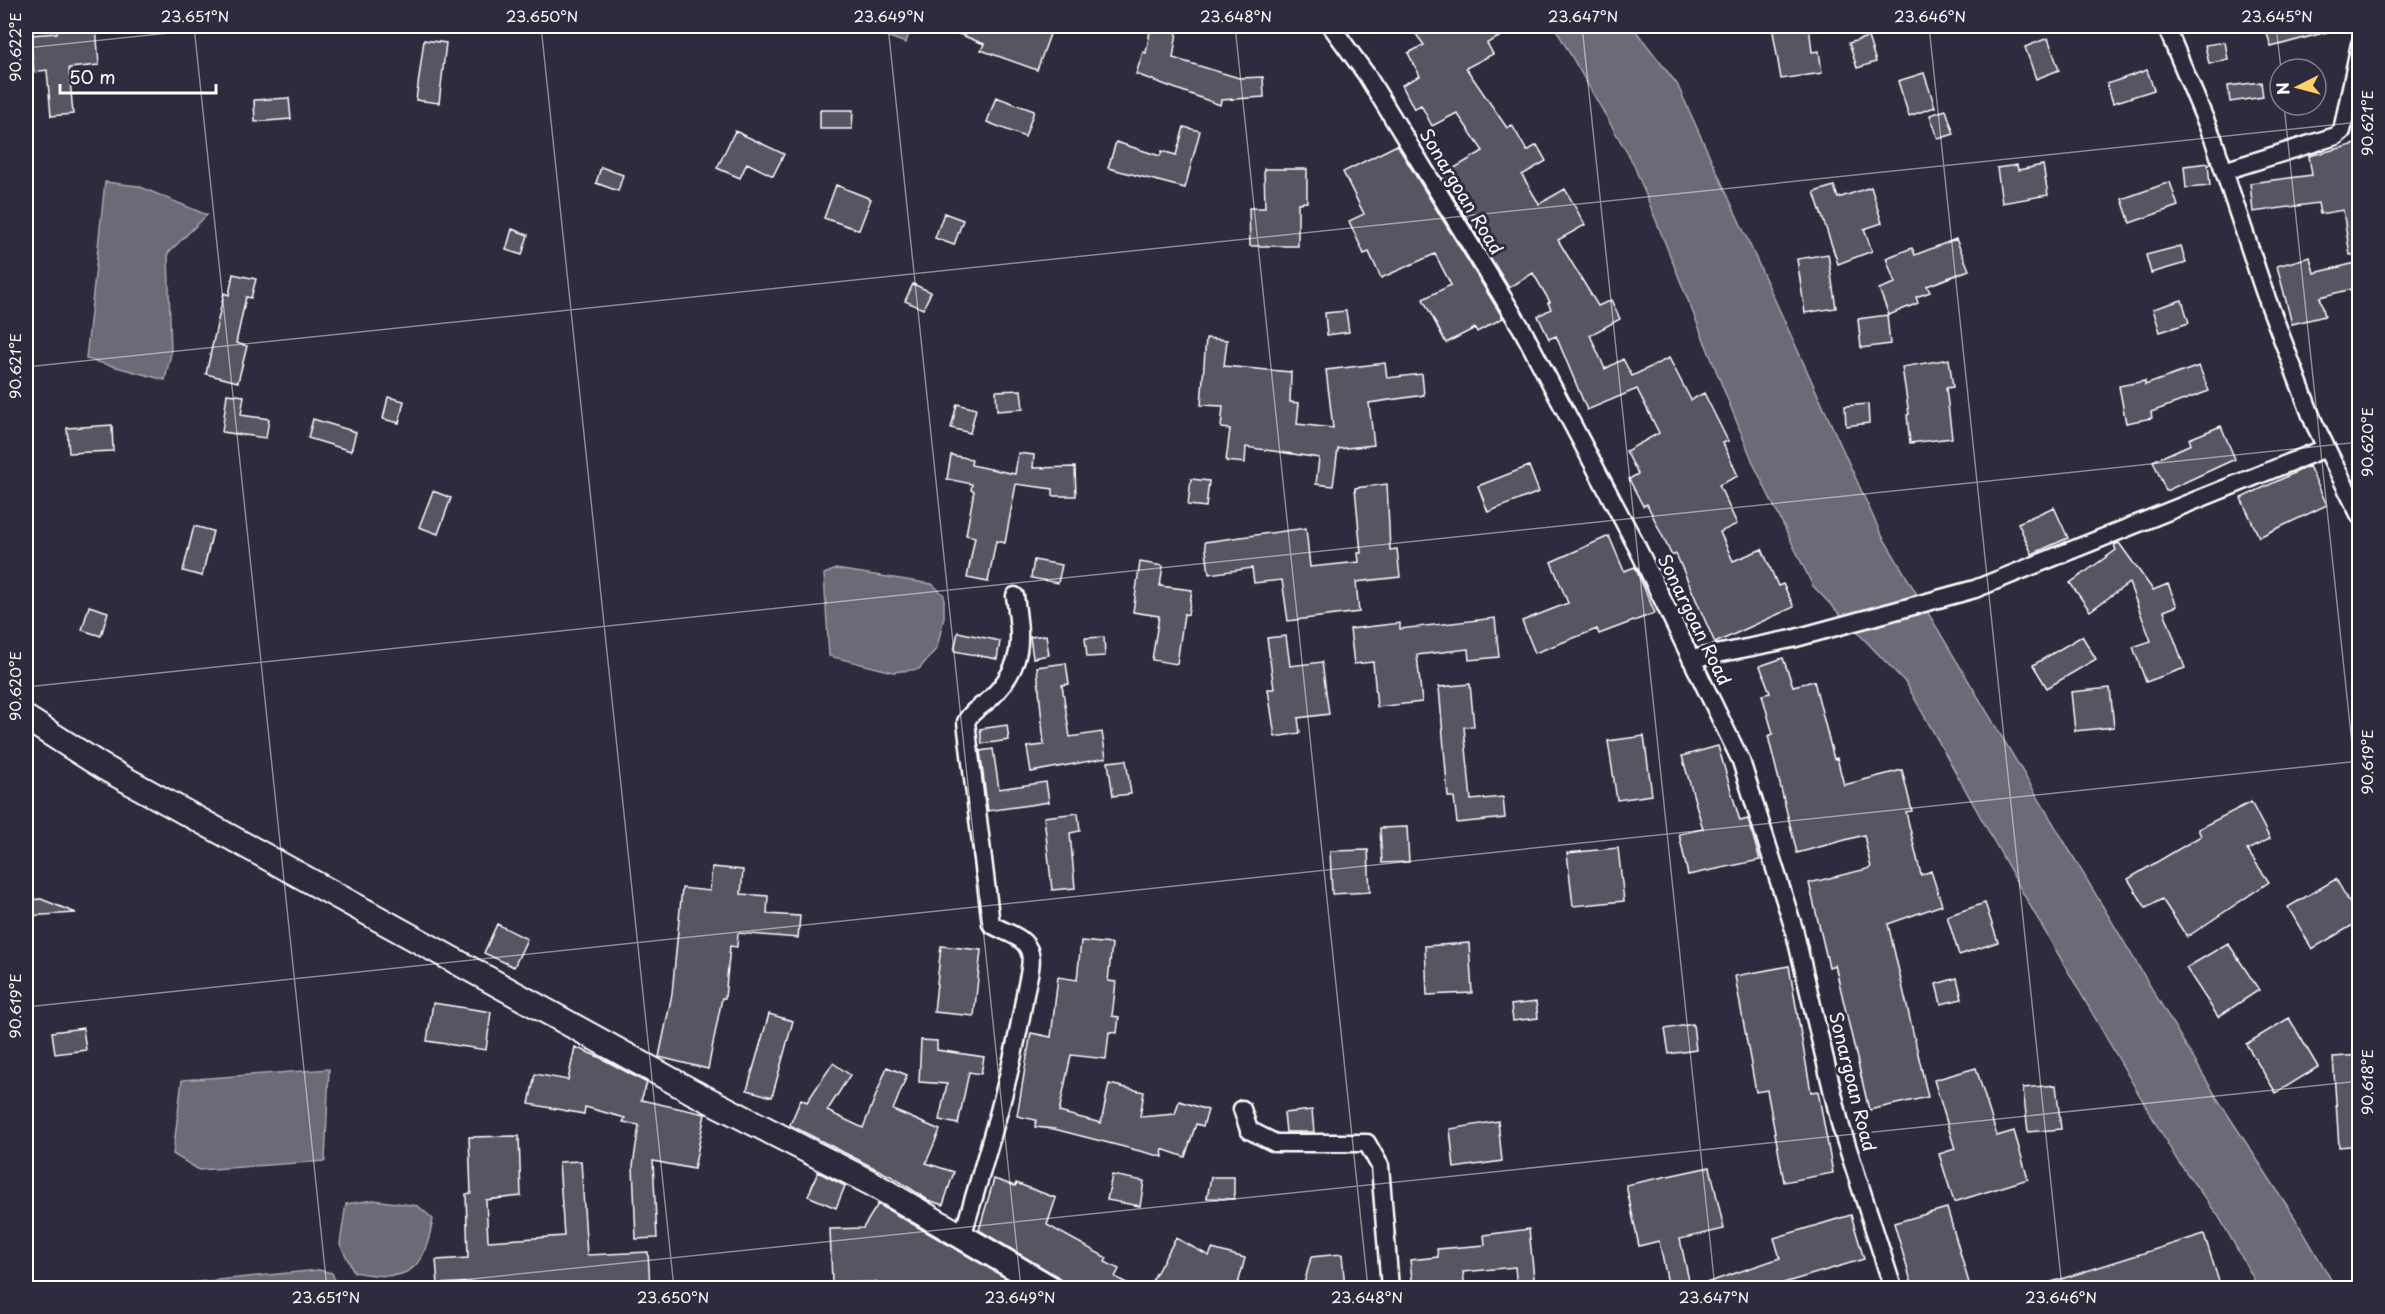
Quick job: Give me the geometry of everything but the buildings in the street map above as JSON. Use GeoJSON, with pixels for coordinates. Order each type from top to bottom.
{"type":"FeatureCollection","features":[{"type":"Feature","properties":{"kind":"main road"},"geometry":{"type":"LineString","coordinates":[[26,718],[103,767],[693,1092],[871,1183],[1050,1288]]}},
{"type":"Feature","properties":{"kind":"street","name":"Sonargoan Road"},"geometry":{"type":"LineString","coordinates":[[1331,26],[1366,74],[1522,329],[1636,545],[1741,761],[1794,929],[1841,1128],[1893,1288]]}},
{"type":"Feature","properties":{"kind":"street"},"geometry":{"type":"LineString","coordinates":[[2166,26],[2224,171],[2264,291],[2314,423],[2360,516]]}},
{"type":"Feature","properties":{"kind":"street"},"geometry":{"type":"LineString","coordinates":[[2224,171],[2336,136],[2342,131],[2360,44]]}},
{"type":"Feature","properties":{"kind":"street"},"geometry":{"type":"LineString","coordinates":[[1691,659],[1792,639],[1975,589],[2326,448]]}},
{"type":"Feature","properties":{"kind":"street"},"geometry":{"type":"LineString","coordinates":[[962,1237],[994,1129],[1031,954],[1025,943],[992,924],[966,722],[969,716],[992,698],[1011,674],[1020,654],[1015,596]]}},
{"type":"Feature","properties":{"kind":"street"},"geometry":{"type":"LineString","coordinates":[[1242,1109],[1249,1130],[1275,1143],[1367,1143],[1380,1166],[1390,1288]]}},
{"type":"Feature","properties":{"kind":"shaded area"},"geometry":{"type":"Polygon","coordinates":[[[858,26],[911,26],[906,43],[858,26]]]}},
{"type":"Feature","properties":{"kind":"shaded area"},"geometry":{"type":"Polygon","coordinates":[[[1554,26],[1632,26],[1677,84],[1881,534],[2217,1098],[2295,1218],[2336,1288],[2259,1288],[2219,1217],[2177,1160],[2024,895],[1906,683],[1813,586],[1754,465],[1633,163],[1554,26]]]}},
{"type":"Feature","properties":{"kind":"shaded area"},"geometry":{"type":"Polygon","coordinates":[[[105,182],[138,186],[207,215],[168,253],[171,353],[165,380],[86,359],[105,182]]]}},
{"type":"Feature","properties":{"kind":"shaded area"},"geometry":{"type":"Polygon","coordinates":[[[836,569],[932,584],[944,595],[944,617],[937,648],[919,669],[893,672],[829,656],[824,574],[836,569]]]}},
{"type":"Feature","properties":{"kind":"shaded area"},"geometry":{"type":"Polygon","coordinates":[[[329,1069],[325,1161],[199,1170],[173,1154],[182,1080],[329,1069]]]}},
{"type":"Feature","properties":{"kind":"shaded area"},"geometry":{"type":"Polygon","coordinates":[[[374,1200],[418,1206],[433,1219],[424,1252],[418,1263],[410,1270],[387,1276],[354,1272],[340,1244],[346,1204],[374,1200]]]}},
{"type":"Feature","properties":{"kind":"shaded area"},"geometry":{"type":"Polygon","coordinates":[[[319,1270],[332,1273],[338,1288],[181,1288],[187,1283],[319,1270]]]}}]}
